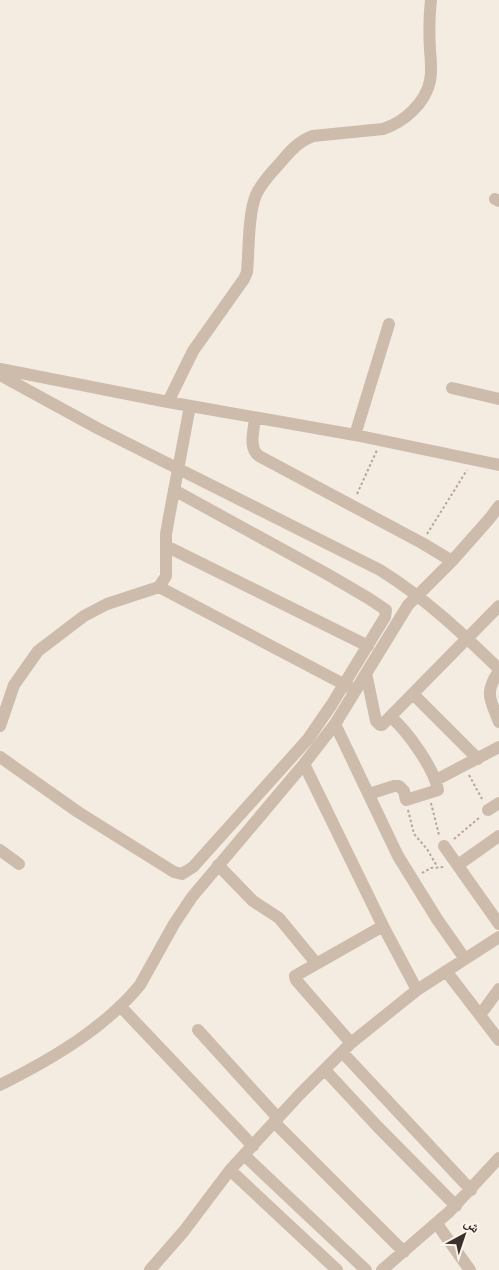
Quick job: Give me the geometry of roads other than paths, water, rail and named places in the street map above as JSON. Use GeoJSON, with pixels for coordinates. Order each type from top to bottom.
{"type":"FeatureCollection","features":[{"type":"Feature","properties":{"kind":"street"},"geometry":{"type":"LineString","coordinates":[[168,402],[193,350],[244,279],[247,272],[255,197],[266,179],[292,149],[304,139],[313,136],[383,129],[405,118],[421,100],[430,81],[429,16],[431,0]]}},
{"type":"Feature","properties":{"kind":"street"},"geometry":{"type":"LineString","coordinates":[[355,436],[389,324]]}},
{"type":"Feature","properties":{"kind":"street"},"geometry":{"type":"LineString","coordinates":[[0,369],[499,464]]}},
{"type":"Feature","properties":{"kind":"street"},"geometry":{"type":"LineString","coordinates":[[0,375],[97,428],[361,560],[418,594],[499,670],[489,689],[498,715]]}},
{"type":"Feature","properties":{"kind":"street"},"geometry":{"type":"LineString","coordinates":[[452,388],[499,399]]}},
{"type":"Feature","properties":{"kind":"street"},"geometry":{"type":"LineString","coordinates":[[0,726],[14,685],[38,651],[84,616],[107,604],[159,586],[166,576],[168,517],[190,406]]}},
{"type":"Feature","properties":{"kind":"street"},"geometry":{"type":"LineString","coordinates":[[255,418],[252,445],[256,454],[452,561]]}},
{"type":"Feature","properties":{"kind":"street"},"geometry":{"type":"LineString","coordinates":[[0,1085],[75,1042],[120,1006],[140,985],[174,924],[192,897],[304,764],[335,724],[368,646],[385,617],[386,610],[384,608],[320,569],[174,490]]}},
{"type":"Feature","properties":{"kind":"street"},"geometry":{"type":"LineString","coordinates":[[0,757],[108,831],[174,872],[182,874],[193,867],[308,740],[350,688],[366,673],[400,617],[418,594],[495,521],[499,506]]}},
{"type":"Feature","properties":{"kind":"street"},"geometry":{"type":"LineString","coordinates":[[166,546],[368,646]]}},
{"type":"Feature","properties":{"kind":"street"},"geometry":{"type":"LineString","coordinates":[[159,586],[350,688]]}},
{"type":"Feature","properties":{"kind":"street"},"geometry":{"type":"LineString","coordinates":[[366,673],[376,721],[380,726],[499,606]]}},
{"type":"Feature","properties":{"kind":"street"},"geometry":{"type":"LineString","coordinates":[[413,694],[478,759]]}},
{"type":"Feature","properties":{"kind":"street"},"geometry":{"type":"LineString","coordinates":[[369,794],[400,786],[404,791],[406,800],[438,790],[436,780],[408,734],[391,717]]}},
{"type":"Feature","properties":{"kind":"street"},"geometry":{"type":"LineString","coordinates":[[335,724],[411,879],[465,959]]}},
{"type":"Feature","properties":{"kind":"street"},"geometry":{"type":"LineString","coordinates":[[436,780],[499,747]]}},
{"type":"Feature","properties":{"kind":"street"},"geometry":{"type":"LineString","coordinates":[[304,764],[383,926],[417,990]]}},
{"type":"Feature","properties":{"kind":"street"},"geometry":{"type":"LineString","coordinates":[[458,865],[499,836]]}},
{"type":"Feature","properties":{"kind":"street"},"geometry":{"type":"LineString","coordinates":[[444,846],[497,918]]}},
{"type":"Feature","properties":{"kind":"street"},"geometry":{"type":"LineString","coordinates":[[0,850],[19,864]]}},
{"type":"Feature","properties":{"kind":"street"},"geometry":{"type":"LineString","coordinates":[[218,864],[253,900],[279,918],[316,963]]}},
{"type":"Feature","properties":{"kind":"street"},"geometry":{"type":"LineString","coordinates":[[383,926],[296,974],[295,978],[347,1047],[471,1190]]}},
{"type":"Feature","properties":{"kind":"street"},"geometry":{"type":"LineString","coordinates":[[150,1270],[184,1231],[230,1170],[347,1047],[417,990],[499,938]]}},
{"type":"Feature","properties":{"kind":"street"},"geometry":{"type":"LineString","coordinates":[[446,970],[499,1040]]}},
{"type":"Feature","properties":{"kind":"street"},"geometry":{"type":"LineString","coordinates":[[480,1015],[499,989]]}},
{"type":"Feature","properties":{"kind":"street"},"geometry":{"type":"LineString","coordinates":[[120,1006],[248,1150],[366,1270]]}},
{"type":"Feature","properties":{"kind":"street"},"geometry":{"type":"LineString","coordinates":[[198,1030],[276,1120],[404,1252]]}},
{"type":"Feature","properties":{"kind":"street"},"geometry":{"type":"LineString","coordinates":[[324,1070],[456,1206]]}},
{"type":"Feature","properties":{"kind":"street"},"geometry":{"type":"LineString","coordinates":[[382,1270],[456,1206],[499,1158]]}},
{"type":"Feature","properties":{"kind":"street"},"geometry":{"type":"LineString","coordinates":[[230,1170],[337,1270]]}},
{"type":"Feature","properties":{"kind":"street"},"geometry":{"type":"LineString","coordinates":[[436,1224],[462,1267]]}}]}
